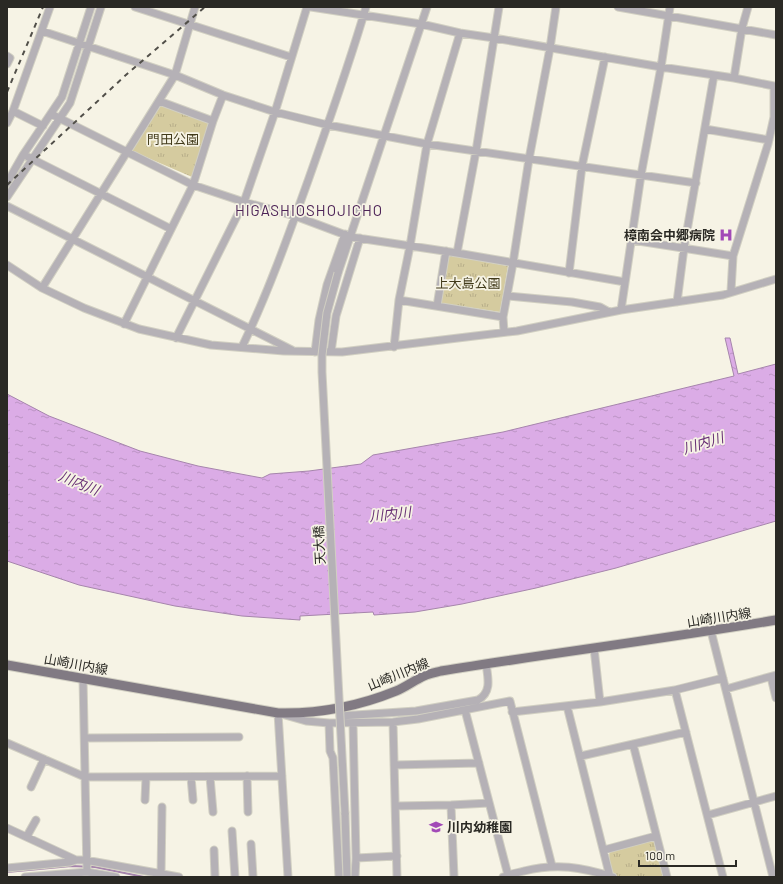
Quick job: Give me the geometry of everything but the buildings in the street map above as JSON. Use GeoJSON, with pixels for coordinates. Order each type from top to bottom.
{"type":"FeatureCollection","features":[{"type":"Feature","properties":{"kind":"main road","name":"山崎川内線"},"geometry":{"type":"LineString","coordinates":[[7,665],[278,713],[319,712],[397,691],[419,678],[432,673],[711,632],[776,620]]}},
{"type":"Feature","properties":{"kind":"street"},"geometry":{"type":"LineString","coordinates":[[7,123],[14,112],[50,7]]}},
{"type":"Feature","properties":{"kind":"street"},"geometry":{"type":"LineString","coordinates":[[7,183],[23,155],[62,97],[78,43],[91,7]]}},
{"type":"Feature","properties":{"kind":"street"},"geometry":{"type":"LineString","coordinates":[[7,198],[70,102],[101,7]]}},
{"type":"Feature","properties":{"kind":"street"},"geometry":{"type":"LineString","coordinates":[[135,7],[291,57]]}},
{"type":"Feature","properties":{"kind":"street"},"geometry":{"type":"LineString","coordinates":[[42,288],[175,75],[195,7]]}},
{"type":"Feature","properties":{"kind":"street"},"geometry":{"type":"LineString","coordinates":[[176,338],[244,202],[275,112],[307,7]]}},
{"type":"Feature","properties":{"kind":"street"},"geometry":{"type":"LineString","coordinates":[[311,7],[421,24],[460,33],[734,78],[774,86],[775,118],[733,256],[731,291]]}},
{"type":"Feature","properties":{"kind":"street"},"geometry":{"type":"LineString","coordinates":[[242,348],[251,329],[295,216],[328,125],[366,7]]}},
{"type":"Feature","properties":{"kind":"street"},"geometry":{"type":"LineString","coordinates":[[316,352],[319,320],[327,286],[348,236],[385,136],[427,7]]}},
{"type":"Feature","properties":{"kind":"street"},"geometry":{"type":"LineString","coordinates":[[457,253],[476,151],[499,7]]}},
{"type":"Feature","properties":{"kind":"street"},"geometry":{"type":"LineString","coordinates":[[504,332],[504,317],[507,296],[529,159],[550,48],[556,7]]}},
{"type":"Feature","properties":{"kind":"street"},"geometry":{"type":"LineString","coordinates":[[618,7],[776,35]]}},
{"type":"Feature","properties":{"kind":"street"},"geometry":{"type":"LineString","coordinates":[[621,310],[641,175],[661,67],[670,7]]}},
{"type":"Feature","properties":{"kind":"street"},"geometry":{"type":"LineString","coordinates":[[734,78],[742,28],[748,7]]}},
{"type":"Feature","properties":{"kind":"street"},"geometry":{"type":"LineString","coordinates":[[42,31],[175,75],[223,95],[275,112],[328,125],[427,144],[696,184]]}},
{"type":"Feature","properties":{"kind":"street"},"geometry":{"type":"LineString","coordinates":[[394,347],[399,300],[410,246],[427,144],[460,33]]}},
{"type":"Feature","properties":{"kind":"street"},"geometry":{"type":"LineString","coordinates":[[7,56],[10,58],[7,64]]}},
{"type":"Feature","properties":{"kind":"street"},"geometry":{"type":"LineString","coordinates":[[569,272],[582,166],[605,57]]}},
{"type":"Feature","properties":{"kind":"street"},"geometry":{"type":"LineString","coordinates":[[677,302],[684,248],[714,75]]}},
{"type":"Feature","properties":{"kind":"street"},"geometry":{"type":"LineString","coordinates":[[124,324],[193,185],[213,121],[223,95]]}},
{"type":"Feature","properties":{"kind":"street"},"geometry":{"type":"LineString","coordinates":[[159,101],[213,121]]}},
{"type":"Feature","properties":{"kind":"street"},"geometry":{"type":"LineString","coordinates":[[14,112],[43,126]]}},
{"type":"Feature","properties":{"kind":"street"},"geometry":{"type":"LineString","coordinates":[[51,114],[193,185],[244,202],[295,216],[348,236],[446,251],[625,282]]}},
{"type":"Feature","properties":{"kind":"street"},"geometry":{"type":"LineString","coordinates":[[705,130],[769,140]]}},
{"type":"Feature","properties":{"kind":"street"},"geometry":{"type":"LineString","coordinates":[[23,155],[171,229]]}},
{"type":"Feature","properties":{"kind":"street"},"geometry":{"type":"LineString","coordinates":[[7,206],[294,351]]}},
{"type":"Feature","properties":{"kind":"street","name":"天大橋"},"geometry":{"type":"LineString","coordinates":[[347,877],[322,355],[327,313],[348,236]]}},
{"type":"Feature","properties":{"kind":"street"},"geometry":{"type":"LineString","coordinates":[[332,352],[336,316],[360,238]]}},
{"type":"Feature","properties":{"kind":"street"},"geometry":{"type":"LineString","coordinates":[[632,240],[733,256]]}},
{"type":"Feature","properties":{"kind":"street"},"geometry":{"type":"LineString","coordinates":[[436,306],[446,251]]}},
{"type":"Feature","properties":{"kind":"street"},"geometry":{"type":"LineString","coordinates":[[7,265],[42,288],[84,308],[124,324],[176,338],[211,345],[316,352],[342,352],[394,347],[504,332],[608,312],[722,294],[776,279]]}},
{"type":"Feature","properties":{"kind":"street"},"geometry":{"type":"LineString","coordinates":[[507,296],[572,302],[600,307],[608,312]]}},
{"type":"Feature","properties":{"kind":"street"},"geometry":{"type":"LineString","coordinates":[[399,300],[504,317]]}},
{"type":"Feature","properties":{"kind":"street"},"geometry":{"type":"LineString","coordinates":[[711,632],[773,877]]}},
{"type":"Feature","properties":{"kind":"street"},"geometry":{"type":"LineString","coordinates":[[594,648],[600,702]]}},
{"type":"Feature","properties":{"kind":"street"},"geometry":{"type":"LineString","coordinates":[[340,716],[416,711],[473,701],[482,698],[488,691],[489,685],[486,664]]}},
{"type":"Feature","properties":{"kind":"street"},"geometry":{"type":"LineString","coordinates":[[726,689],[773,676],[776,698]]}},
{"type":"Feature","properties":{"kind":"street"},"geometry":{"type":"LineString","coordinates":[[83,678],[87,872]]}},
{"type":"Feature","properties":{"kind":"street"},"geometry":{"type":"LineString","coordinates":[[512,712],[600,702],[675,690],[723,678]]}},
{"type":"Feature","properties":{"kind":"street"},"geometry":{"type":"LineString","coordinates":[[675,690],[723,877]]}},
{"type":"Feature","properties":{"kind":"street"},"geometry":{"type":"LineString","coordinates":[[288,877],[278,713],[306,721],[329,723],[393,722],[418,719],[510,700],[552,866]]}},
{"type":"Feature","properties":{"kind":"street"},"geometry":{"type":"LineString","coordinates":[[568,706],[611,877]]}},
{"type":"Feature","properties":{"kind":"street"},"geometry":{"type":"LineString","coordinates":[[465,710],[489,803],[505,876],[552,866],[582,868],[611,877]]}},
{"type":"Feature","properties":{"kind":"street"},"geometry":{"type":"LineString","coordinates":[[393,722],[398,877]]}},
{"type":"Feature","properties":{"kind":"street"},"geometry":{"type":"LineString","coordinates":[[329,723],[339,877]]}},
{"type":"Feature","properties":{"kind":"street"},"geometry":{"type":"LineString","coordinates":[[352,723],[356,858],[355,877]]}},
{"type":"Feature","properties":{"kind":"street"},"geometry":{"type":"LineString","coordinates":[[581,756],[686,732]]}},
{"type":"Feature","properties":{"kind":"street"},"geometry":{"type":"LineString","coordinates":[[85,738],[239,737]]}},
{"type":"Feature","properties":{"kind":"street"},"geometry":{"type":"LineString","coordinates":[[7,743],[85,777],[282,776]]}},
{"type":"Feature","properties":{"kind":"street"},"geometry":{"type":"LineString","coordinates":[[633,744],[667,877]]}},
{"type":"Feature","properties":{"kind":"street"},"geometry":{"type":"LineString","coordinates":[[31,787],[44,759]]}},
{"type":"Feature","properties":{"kind":"street"},"geometry":{"type":"LineString","coordinates":[[394,765],[479,763]]}},
{"type":"Feature","properties":{"kind":"street"},"geometry":{"type":"LineString","coordinates":[[210,776],[213,812]]}},
{"type":"Feature","properties":{"kind":"street"},"geometry":{"type":"LineString","coordinates":[[247,776],[248,812]]}},
{"type":"Feature","properties":{"kind":"street"},"geometry":{"type":"LineString","coordinates":[[145,800],[146,777]]}},
{"type":"Feature","properties":{"kind":"street"},"geometry":{"type":"LineString","coordinates":[[191,777],[193,800]]}},
{"type":"Feature","properties":{"kind":"street"},"geometry":{"type":"LineString","coordinates":[[708,816],[776,796]]}},
{"type":"Feature","properties":{"kind":"street"},"geometry":{"type":"LineString","coordinates":[[396,806],[489,803]]}},
{"type":"Feature","properties":{"kind":"street"},"geometry":{"type":"LineString","coordinates":[[451,805],[454,877]]}},
{"type":"Feature","properties":{"kind":"street"},"geometry":{"type":"LineString","coordinates":[[162,807],[162,875]]}},
{"type":"Feature","properties":{"kind":"street"},"geometry":{"type":"LineString","coordinates":[[27,836],[36,820]]}},
{"type":"Feature","properties":{"kind":"street"},"geometry":{"type":"LineString","coordinates":[[7,828],[76,860],[179,877]]}},
{"type":"Feature","properties":{"kind":"street"},"geometry":{"type":"LineString","coordinates":[[232,831],[235,877]]}},
{"type":"Feature","properties":{"kind":"street"},"geometry":{"type":"LineString","coordinates":[[604,850],[656,836]]}},
{"type":"Feature","properties":{"kind":"street"},"geometry":{"type":"LineString","coordinates":[[251,844],[253,877]]}},
{"type":"Feature","properties":{"kind":"street"},"geometry":{"type":"LineString","coordinates":[[214,850],[215,877]]}},
{"type":"Feature","properties":{"kind":"street"},"geometry":{"type":"LineString","coordinates":[[356,858],[397,856]]}},
{"type":"Feature","properties":{"kind":"street"},"geometry":{"type":"LineString","coordinates":[[7,868],[70,862],[76,860]]}},
{"type":"Feature","properties":{"kind":"street"},"geometry":{"type":"LineString","coordinates":[[26,877],[87,872],[116,877]]}},
{"type":"Feature","properties":{"kind":"green space","name":"門田公園"},"geometry":{"type":"Polygon","coordinates":[[[161,105],[210,123],[192,177],[132,151],[161,105]]]}},
{"type":"Feature","properties":{"kind":"green space","name":"上大島公園"},"geometry":{"type":"Polygon","coordinates":[[[448,255],[508,266],[500,312],[440,303],[448,255]]]}},
{"type":"Feature","properties":{"kind":"green space"},"geometry":{"type":"Polygon","coordinates":[[[652,840],[655,842],[664,877],[621,877],[614,874],[609,855],[610,850],[652,840]]]}},
{"type":"Feature","properties":{"kind":"water","name":"川内川"},"geometry":{"type":"Polygon","coordinates":[[[725,338],[730,338],[738,374],[776,364],[776,521],[616,568],[536,588],[462,604],[415,612],[374,615],[373,612],[300,616],[300,620],[242,616],[175,606],[79,585],[7,561],[7,394],[49,416],[140,451],[198,466],[262,478],[270,474],[309,471],[361,464],[373,455],[503,432],[734,376],[725,338]]]}},
{"type":"Feature","properties":{"kind":"waterway"},"geometry":{"type":"LineString","coordinates":[[7,872],[71,866],[95,867],[144,877]]}},
{"type":"Feature","properties":{"kind":"railway"},"geometry":{"type":"LineString","coordinates":[[7,92],[43,7]]}},
{"type":"Feature","properties":{"kind":"railway"},"geometry":{"type":"LineString","coordinates":[[7,185],[127,74],[205,7]]}},
{"type":"Feature","properties":{"kind":"place","name":"樟南会中郷病院"},"geometry":{"type":"Point","coordinates":[726,235]}},
{"type":"Feature","properties":{"kind":"place","name":"川内幼稚園"},"geometry":{"type":"Point","coordinates":[436,827]}},
{"type":"Feature","properties":{"kind":"district","name":"HIGASHIOSHOJICHO"},"geometry":{"type":"Point","coordinates":[309,211]}}]}
